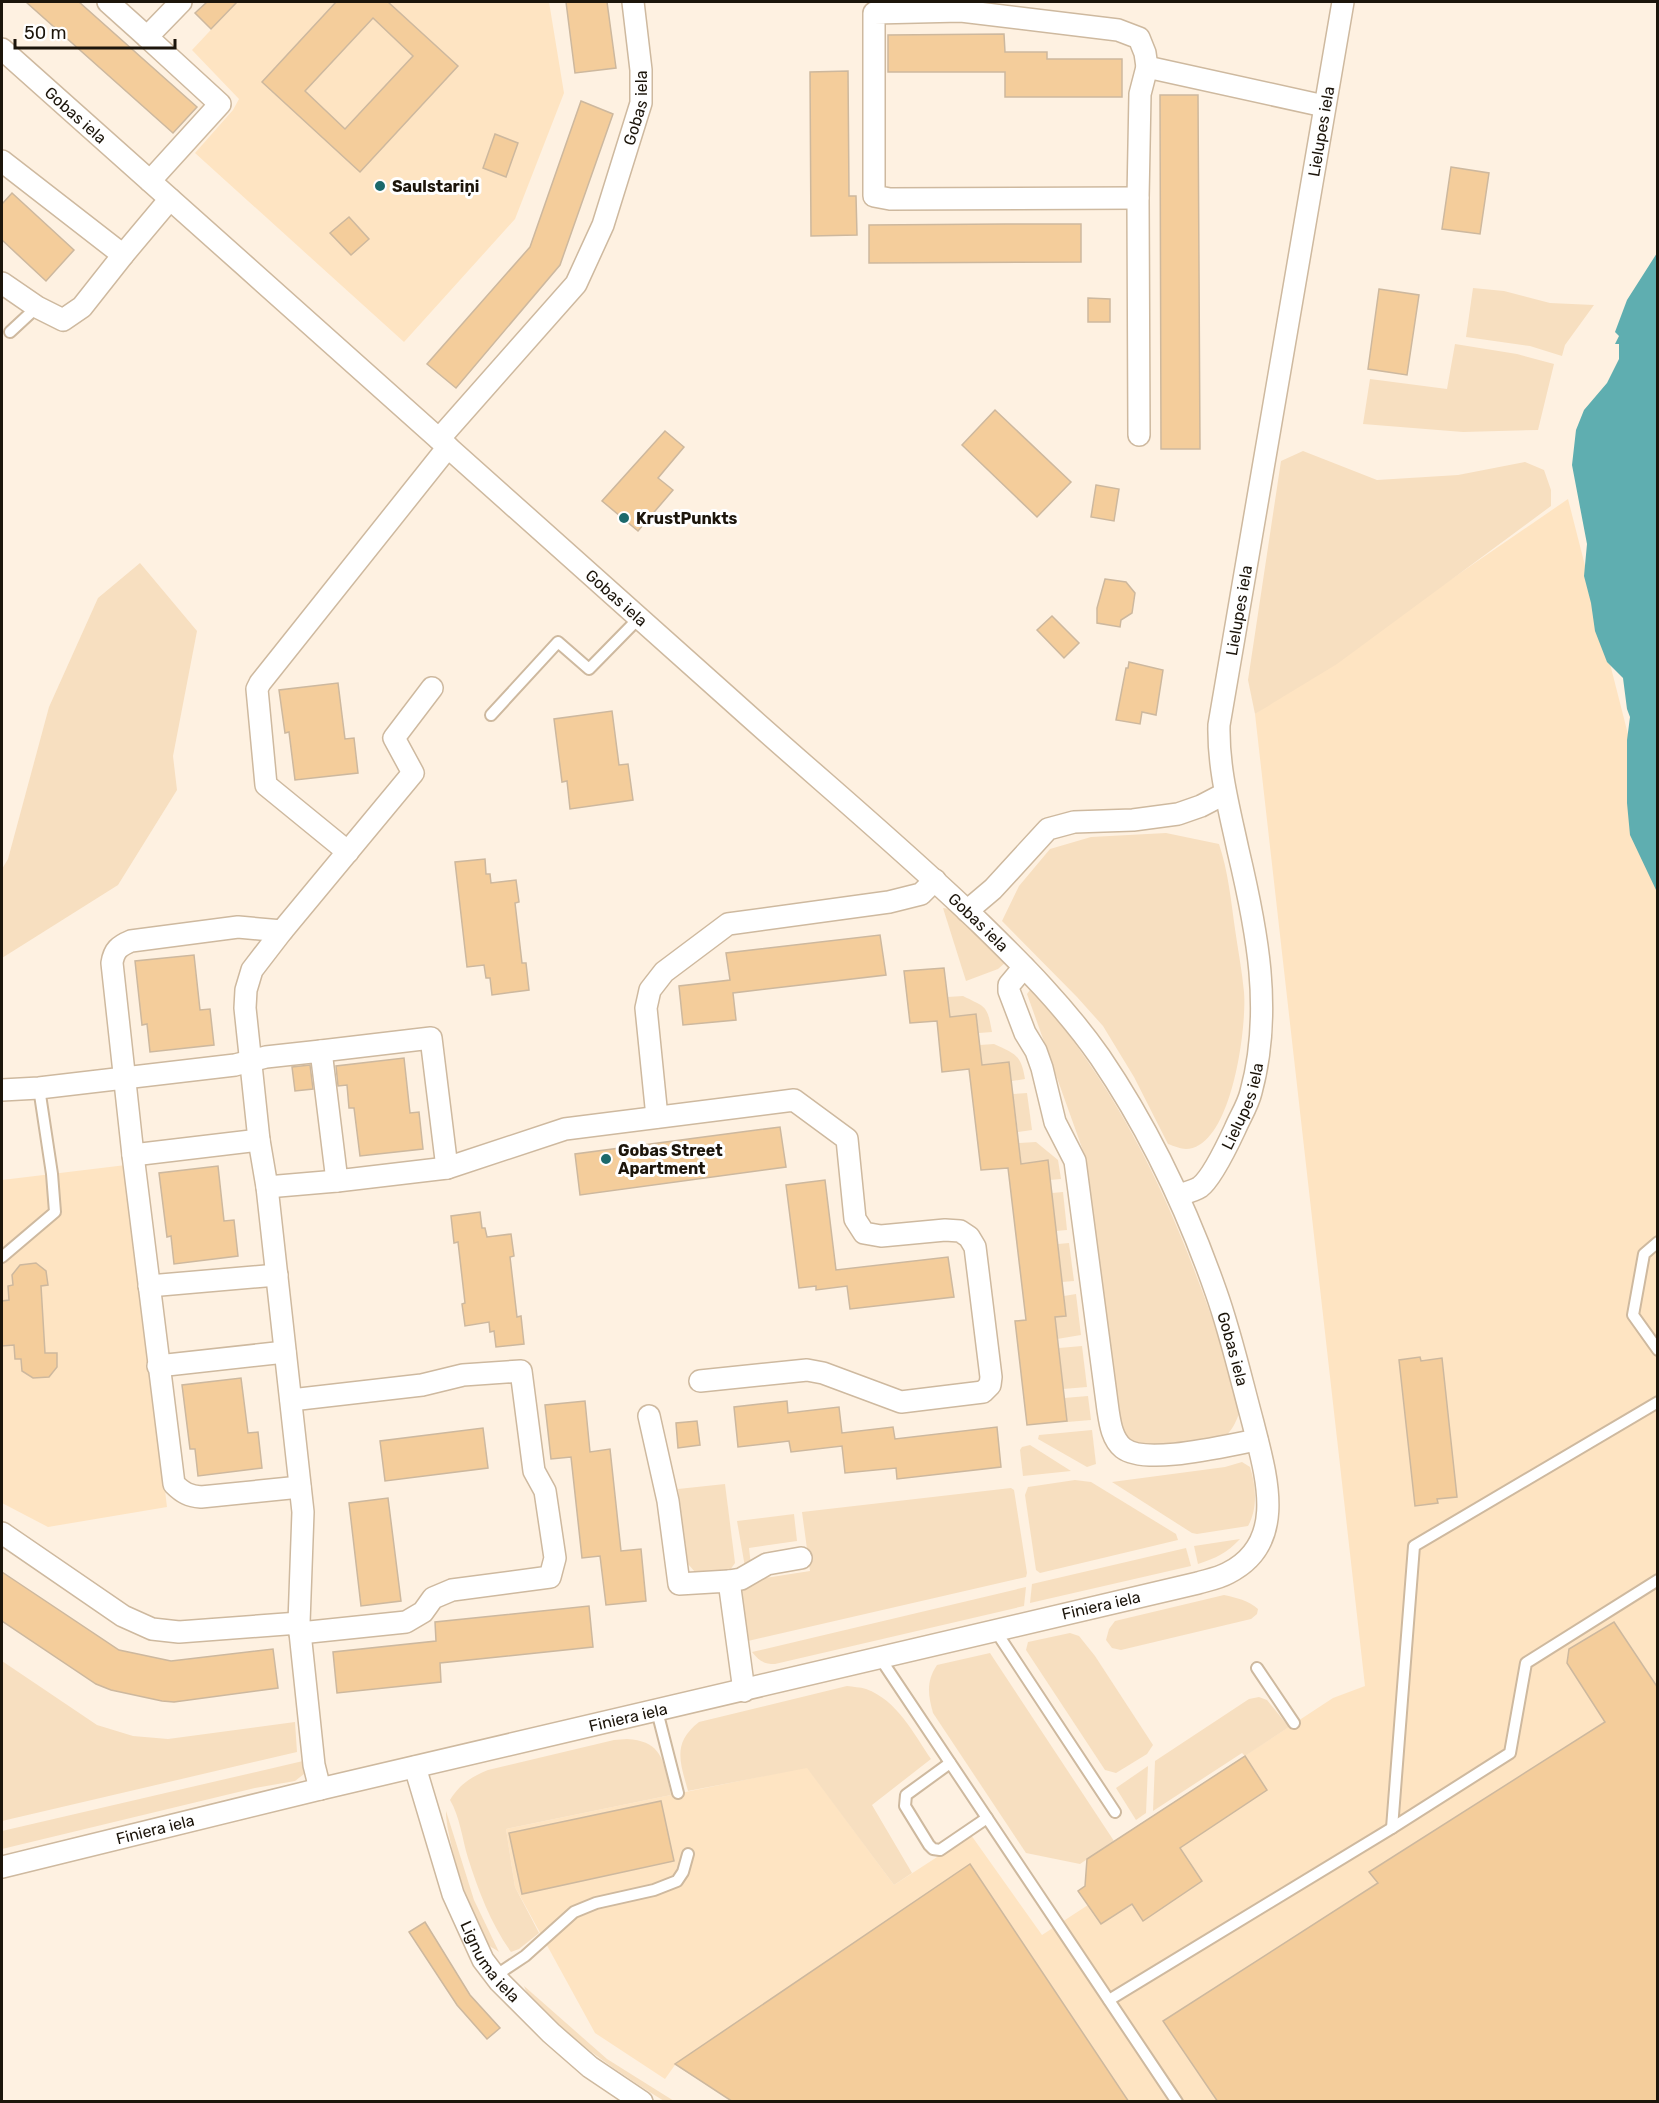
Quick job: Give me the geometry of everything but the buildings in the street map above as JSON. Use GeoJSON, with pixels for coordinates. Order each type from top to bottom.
{"type":"FeatureCollection","features":[{"type":"Feature","properties":{"kind":"street"},"geometry":{"type":"LineString","coordinates":[[108,2],[220,104],[150,181]]}},
{"type":"Feature","properties":{"kind":"street"},"geometry":{"type":"LineString","coordinates":[[147,37],[181,2]]}},
{"type":"Feature","properties":{"kind":"street","name":"Gobas iela"},"geometry":{"type":"LineString","coordinates":[[443,443],[576,284],[603,225],[641,104],[641,70],[633,2]]}},
{"type":"Feature","properties":{"kind":"street","name":"Lielupes iela"},"geometry":{"type":"LineString","coordinates":[[1179,1195],[1200,1187],[1222,1157],[1251,1094],[1259,1055],[1262,1001],[1257,941],[1245,879],[1224,794],[1219,753],[1219,725],[1343,2]]}},
{"type":"Feature","properties":{"kind":"street"},"geometry":{"type":"LineString","coordinates":[[1138,198],[890,199],[874,196],[874,13],[961,11],[1118,30],[1139,38],[1147,67],[1140,94],[1139,435]]}},
{"type":"Feature","properties":{"kind":"street","name":"Gobas iela"},"geometry":{"type":"LineString","coordinates":[[2,49],[935,880],[1047,989],[1100,1057],[1123,1094],[1179,1195],[1217,1294],[1257,1440],[1268,1503],[1262,1543],[1250,1559]]}},
{"type":"Feature","properties":{"kind":"street"},"geometry":{"type":"LineString","coordinates":[[1147,67],[1324,106]]}},
{"type":"Feature","properties":{"kind":"street"},"geometry":{"type":"LineString","coordinates":[[2,161],[123,255]]}},
{"type":"Feature","properties":{"kind":"street"},"geometry":{"type":"LineString","coordinates":[[2,283],[37,307],[63,320],[82,307],[170,199]]}},
{"type":"Feature","properties":{"kind":"street"},"geometry":{"type":"LineString","coordinates":[[348,852],[266,785],[257,689],[443,443]]}},
{"type":"Feature","properties":{"kind":"street"},"geometry":{"type":"LineString","coordinates":[[320,1789],[314,1765],[299,1628],[303,1512],[267,1187],[250,1060],[245,1008],[246,990],[252,970],[282,931],[413,773],[393,738],[432,688]]}},
{"type":"Feature","properties":{"kind":"street"},"geometry":{"type":"LineString","coordinates":[[967,911],[993,889],[1048,829],[1074,822],[1133,820],[1178,814],[1201,806],[1224,794]]}},
{"type":"Feature","properties":{"kind":"street"},"geometry":{"type":"LineString","coordinates":[[657,1117],[646,1008],[650,990],[664,972],[728,924],[889,902],[921,894],[935,880]]}},
{"type":"Feature","properties":{"kind":"street"},"geometry":{"type":"LineString","coordinates":[[282,931],[238,927],[131,941],[119,946],[113,955],[112,963],[158,1366],[174,1484],[190,1497],[300,1487]]}},
{"type":"Feature","properties":{"kind":"street"},"geometry":{"type":"LineString","coordinates":[[1024,967],[1009,984],[1009,991],[1025,1033],[1036,1051],[1042,1068],[1055,1122],[1075,1161],[1113,1435],[1121,1447],[1132,1454],[1152,1456],[1257,1440]]}},
{"type":"Feature","properties":{"kind":"street"},"geometry":{"type":"LineString","coordinates":[[2,1090],[39,1088],[235,1065],[266,1057],[431,1038],[447,1168]]}},
{"type":"Feature","properties":{"kind":"street"},"geometry":{"type":"LineString","coordinates":[[321,1051],[336,1181]]}},
{"type":"Feature","properties":{"kind":"street"},"geometry":{"type":"LineString","coordinates":[[267,1187],[447,1168],[565,1129],[794,1100],[847,1139],[855,1219],[864,1233],[881,1236],[945,1230],[960,1232],[969,1237],[975,1247],[991,1377],[990,1385],[983,1392],[901,1402],[823,1373],[807,1370],[700,1381]]}},
{"type":"Feature","properties":{"kind":"street"},"geometry":{"type":"LineString","coordinates":[[133,1155],[259,1140]]}},
{"type":"Feature","properties":{"kind":"street"},"geometry":{"type":"LineString","coordinates":[[149,1286],[277,1275]]}},
{"type":"Feature","properties":{"kind":"street"},"geometry":{"type":"LineString","coordinates":[[158,1366],[285,1352]]}},
{"type":"Feature","properties":{"kind":"street"},"geometry":{"type":"LineString","coordinates":[[2,1533],[123,1617],[152,1629],[179,1632],[406,1622],[423,1612],[433,1598],[453,1590],[550,1577],[555,1558],[545,1491],[534,1471],[521,1371],[463,1375],[422,1385],[291,1400]]}},
{"type":"Feature","properties":{"kind":"street"},"geometry":{"type":"LineString","coordinates":[[649,1416],[668,1500],[679,1584],[741,1579],[767,1564],[801,1558]]}},
{"type":"Feature","properties":{"kind":"street","name":"Finiera iela"},"geometry":{"type":"LineString","coordinates":[[2,1867],[320,1789],[1198,1583],[1226,1574],[1250,1559]]}},
{"type":"Feature","properties":{"kind":"street"},"geometry":{"type":"LineString","coordinates":[[729,1581],[744,1691]]}},
{"type":"Feature","properties":{"kind":"street","name":"Lignuma iela"},"geometry":{"type":"LineString","coordinates":[[415,1767],[453,1894],[483,1960],[495,1976],[551,2033],[590,2067],[642,2102]]}},
{"type":"Feature","properties":{"kind":"lane"},"geometry":{"type":"LineString","coordinates":[[10,332],[37,307]]}},
{"type":"Feature","properties":{"kind":"lane"},"geometry":{"type":"LineString","coordinates":[[491,716],[558,642],[589,669],[639,618]]}},
{"type":"Feature","properties":{"kind":"lane"},"geometry":{"type":"LineString","coordinates":[[2,1257],[55,1212],[52,1174],[39,1088]]}},
{"type":"Feature","properties":{"kind":"lane"},"geometry":{"type":"LineString","coordinates":[[1658,1242],[1644,1254],[1633,1315],[1658,1350]]}},
{"type":"Feature","properties":{"kind":"lane"},"geometry":{"type":"LineString","coordinates":[[1392,1828],[1414,1546],[1658,1402]]}},
{"type":"Feature","properties":{"kind":"lane"},"geometry":{"type":"LineString","coordinates":[[1109,2000],[1392,1828],[1510,1753],[1526,1662],[1658,1580]]}},
{"type":"Feature","properties":{"kind":"lane"},"geometry":{"type":"LineString","coordinates":[[995,1630],[1115,1812]]}},
{"type":"Feature","properties":{"kind":"lane"},"geometry":{"type":"LineString","coordinates":[[880,1658],[1177,2102]]}},
{"type":"Feature","properties":{"kind":"lane"},"geometry":{"type":"LineString","coordinates":[[1257,1668],[1294,1723]]}},
{"type":"Feature","properties":{"kind":"lane"},"geometry":{"type":"LineString","coordinates":[[657,1711],[678,1793]]}},
{"type":"Feature","properties":{"kind":"lane"},"geometry":{"type":"LineString","coordinates":[[950,1763],[906,1795],[904,1801],[929,1845],[933,1849],[940,1850],[987,1818]]}},
{"type":"Feature","properties":{"kind":"lane"},"geometry":{"type":"LineString","coordinates":[[495,1976],[525,1956],[574,1912],[596,1903],[654,1890],[677,1881],[683,1872],[688,1854]]}},
{"type":"Feature","properties":{"kind":"shaded area","name":"Saulstariņi"},"geometry":{"type":"Polygon","coordinates":[[[237,2],[549,2],[564,93],[515,219],[404,342],[195,153],[233,110],[239,99],[192,50],[237,2]]]}},
{"type":"Feature","properties":{"kind":"shaded area"},"geometry":{"type":"Polygon","coordinates":[[[1473,288],[1504,291],[1550,303],[1594,305],[1565,345],[1562,356],[1530,346],[1466,337],[1473,288]]]}},
{"type":"Feature","properties":{"kind":"shaded area"},"geometry":{"type":"Polygon","coordinates":[[[1455,344],[1517,354],[1554,364],[1538,430],[1463,432],[1363,424],[1370,379],[1447,389],[1455,344]]]}},
{"type":"Feature","properties":{"kind":"shaded area"},"geometry":{"type":"Polygon","coordinates":[[[1303,451],[1377,480],[1458,475],[1525,462],[1544,470],[1551,490],[1551,506],[1337,664],[1255,714],[1248,680],[1281,461],[1303,451]]]}},
{"type":"Feature","properties":{"kind":"shaded area"},"geometry":{"type":"Polygon","coordinates":[[[1568,499],[1657,848],[1657,2101],[733,2101],[675,2065],[665,2079],[595,2033],[515,1887],[506,1829],[807,1767],[894,1885],[971,1835],[1042,1935],[1088,1905],[1078,1891],[1094,1880],[1087,1859],[1333,1698],[1365,1686],[1255,714],[1568,499]]]}},
{"type":"Feature","properties":{"kind":"shaded area"},"geometry":{"type":"Polygon","coordinates":[[[140,563],[197,631],[173,756],[177,790],[118,885],[2,958],[2,869],[8,859],[49,707],[98,598],[140,563]]]}},
{"type":"Feature","properties":{"kind":"shaded area"},"geometry":{"type":"Polygon","coordinates":[[[1166,833],[1219,844],[1229,886],[1244,992],[1243,1031],[1239,1056],[1225,1108],[1215,1129],[1202,1143],[1186,1149],[1168,1144],[1134,1077],[1103,1026],[1002,921],[1019,886],[1050,849],[1091,837],[1166,833]]]}},
{"type":"Feature","properties":{"kind":"shaded area"},"geometry":{"type":"Polygon","coordinates":[[[943,908],[950,909],[1006,962],[998,969],[966,981],[943,908]]]}},
{"type":"Feature","properties":{"kind":"shaded area"},"geometry":{"type":"Polygon","coordinates":[[[1030,990],[1035,992],[1062,1025],[1109,1093],[1148,1165],[1183,1240],[1215,1328],[1240,1410],[1233,1426],[1222,1439],[1150,1447],[1131,1442],[1121,1428],[1117,1417],[1086,1159],[1027,994],[1030,990]]]}},
{"type":"Feature","properties":{"kind":"shaded area"},"geometry":{"type":"Polygon","coordinates":[[[963,996],[985,1008],[992,1032],[979,1033],[976,1015],[950,1017],[947,997],[963,996]]]}},
{"type":"Feature","properties":{"kind":"shaded area"},"geometry":{"type":"Polygon","coordinates":[[[994,1044],[1016,1056],[1025,1079],[1012,1081],[1009,1062],[982,1065],[980,1045],[994,1044]]]}},
{"type":"Feature","properties":{"kind":"shaded area"},"geometry":{"type":"Polygon","coordinates":[[[1027,1093],[1032,1130],[1018,1132],[1013,1094],[1027,1093]]]}},
{"type":"Feature","properties":{"kind":"shaded area"},"geometry":{"type":"Polygon","coordinates":[[[1036,1142],[1058,1160],[1061,1179],[1050,1180],[1047,1161],[1021,1164],[1019,1143],[1036,1142]]]}},
{"type":"Feature","properties":{"kind":"shaded area"},"geometry":{"type":"Polygon","coordinates":[[[126,1165],[167,1507],[48,1527],[2,1503],[2,1180],[126,1165]]]}},
{"type":"Feature","properties":{"kind":"shaded area"},"geometry":{"type":"Polygon","coordinates":[[[1063,1192],[1067,1230],[1056,1231],[1052,1193],[1063,1192]]]}},
{"type":"Feature","properties":{"kind":"shaded area"},"geometry":{"type":"Polygon","coordinates":[[[1069,1243],[1074,1281],[1062,1282],[1058,1244],[1069,1243]]]}},
{"type":"Feature","properties":{"kind":"shaded area"},"geometry":{"type":"Polygon","coordinates":[[[1076,1294],[1081,1335],[1057,1339],[1055,1317],[1066,1315],[1064,1296],[1076,1294]]]}},
{"type":"Feature","properties":{"kind":"shaded area"},"geometry":{"type":"Polygon","coordinates":[[[1082,1346],[1087,1387],[1063,1389],[1059,1348],[1082,1346]]]}},
{"type":"Feature","properties":{"kind":"shaded area"},"geometry":{"type":"Polygon","coordinates":[[[1088,1396],[1091,1420],[1067,1422],[1064,1398],[1088,1396]]]}},
{"type":"Feature","properties":{"kind":"shaded area"},"geometry":{"type":"Polygon","coordinates":[[[1092,1430],[1096,1464],[1087,1467],[1038,1439],[1039,1435],[1092,1430]]]}},
{"type":"Feature","properties":{"kind":"shaded area"},"geometry":{"type":"Polygon","coordinates":[[[1030,1445],[1071,1471],[1023,1476],[1020,1450],[1030,1445]]]}},
{"type":"Feature","properties":{"kind":"shaded area"},"geometry":{"type":"Polygon","coordinates":[[[1242,1462],[1250,1467],[1255,1489],[1255,1504],[1248,1526],[1197,1534],[1112,1482],[1225,1467],[1242,1462]]]}},
{"type":"Feature","properties":{"kind":"shaded area"},"geometry":{"type":"Polygon","coordinates":[[[1075,1480],[1091,1482],[1176,1534],[1178,1540],[1040,1573],[1036,1570],[1025,1495],[1028,1487],[1075,1480]]]}},
{"type":"Feature","properties":{"kind":"shaded area"},"geometry":{"type":"Polygon","coordinates":[[[725,1484],[735,1563],[730,1570],[696,1573],[688,1564],[678,1489],[725,1484]]]}},
{"type":"Feature","properties":{"kind":"shaded area"},"geometry":{"type":"Polygon","coordinates":[[[1011,1488],[1014,1490],[1026,1577],[748,1641],[741,1601],[744,1587],[753,1580],[810,1571],[802,1512],[1011,1488]]]}},
{"type":"Feature","properties":{"kind":"shaded area"},"geometry":{"type":"Polygon","coordinates":[[[794,1514],[797,1541],[749,1548],[751,1566],[745,1567],[737,1521],[794,1514]]]}},
{"type":"Feature","properties":{"kind":"shaded area"},"geometry":{"type":"Polygon","coordinates":[[[1240,1539],[1221,1554],[1198,1564],[1194,1546],[1240,1539]]]}},
{"type":"Feature","properties":{"kind":"shaded area"},"geometry":{"type":"Polygon","coordinates":[[[1186,1548],[1191,1566],[1030,1603],[1032,1584],[1186,1548]]]}},
{"type":"Feature","properties":{"kind":"shaded area"},"geometry":{"type":"Polygon","coordinates":[[[1026,1587],[1024,1606],[775,1664],[762,1661],[752,1652],[1026,1587]]]}},
{"type":"Feature","properties":{"kind":"shaded area"},"geometry":{"type":"Polygon","coordinates":[[[1224,1595],[1250,1603],[1258,1609],[1257,1614],[1251,1619],[1121,1650],[1112,1648],[1106,1640],[1109,1629],[1115,1621],[1224,1595]]]}},
{"type":"Feature","properties":{"kind":"shaded area"},"geometry":{"type":"Polygon","coordinates":[[[1070,1633],[1079,1636],[1095,1656],[1153,1745],[1147,1754],[1116,1773],[1105,1770],[1026,1650],[1028,1642],[1070,1633]]]}},
{"type":"Feature","properties":{"kind":"shaded area"},"geometry":{"type":"Polygon","coordinates":[[[990,1653],[1114,1841],[1080,1864],[1026,1853],[933,1713],[929,1688],[933,1671],[937,1665],[990,1653]]]}},
{"type":"Feature","properties":{"kind":"shaded area"},"geometry":{"type":"Polygon","coordinates":[[[2,1661],[97,1725],[133,1736],[168,1739],[295,1722],[297,1752],[2,1821],[2,1661]]]}},
{"type":"Feature","properties":{"kind":"shaded area"},"geometry":{"type":"Polygon","coordinates":[[[847,1686],[866,1689],[887,1701],[904,1719],[931,1759],[872,1805],[912,1873],[894,1885],[807,1768],[688,1791],[683,1771],[680,1754],[682,1745],[690,1730],[699,1722],[847,1686]]]}},
{"type":"Feature","properties":{"kind":"shaded area"},"geometry":{"type":"Polygon","coordinates":[[[1259,1697],[1267,1700],[1289,1727],[1245,1756],[1242,1753],[1153,1811],[1155,1761],[1249,1699],[1259,1697]]]}},
{"type":"Feature","properties":{"kind":"shaded area"},"geometry":{"type":"Polygon","coordinates":[[[627,1739],[648,1744],[655,1749],[664,1764],[671,1795],[506,1829],[515,1887],[539,1933],[519,1949],[511,1952],[497,1930],[481,1894],[468,1858],[459,1821],[450,1800],[466,1782],[488,1770],[614,1740],[627,1739]]]}},
{"type":"Feature","properties":{"kind":"shaded area"},"geometry":{"type":"Polygon","coordinates":[[[303,1761],[304,1774],[295,1781],[255,1788],[2,1849],[2,1831],[303,1761]]]}},
{"type":"Feature","properties":{"kind":"shaded area"},"geometry":{"type":"Polygon","coordinates":[[[1148,1766],[1146,1813],[1136,1820],[1116,1788],[1148,1766]]]}},
{"type":"Feature","properties":{"kind":"shaded area"},"geometry":{"type":"Polygon","coordinates":[[[446,1811],[474,1900],[499,1952],[491,1947],[484,1938],[469,1904],[455,1861],[446,1811]]]}},
{"type":"Feature","properties":{"kind":"shaded area"},"geometry":{"type":"Polygon","coordinates":[[[524,1986],[607,2059],[674,2101],[664,2101],[591,2052],[539,2007],[528,1995],[524,1986]]]}},
{"type":"Feature","properties":{"kind":"water"},"geometry":{"type":"Polygon","coordinates":[[[1657,253],[1657,892],[1630,835],[1627,803],[1627,740],[1630,717],[1623,678],[1607,662],[1595,631],[1584,576],[1587,544],[1572,465],[1576,430],[1584,410],[1607,383],[1619,359],[1619,344],[1615,344],[1619,336],[1615,332],[1627,300],[1657,253]]]}},
{"type":"Feature","properties":{"kind":"place","name":"Saulstariņi"},"geometry":{"type":"Point","coordinates":[380,186]}},
{"type":"Feature","properties":{"kind":"place","name":"KrustPunkts"},"geometry":{"type":"Point","coordinates":[624,518]}},
{"type":"Feature","properties":{"kind":"place","name":"Gobas Street Apartment"},"geometry":{"type":"Point","coordinates":[606,1159]}}]}
